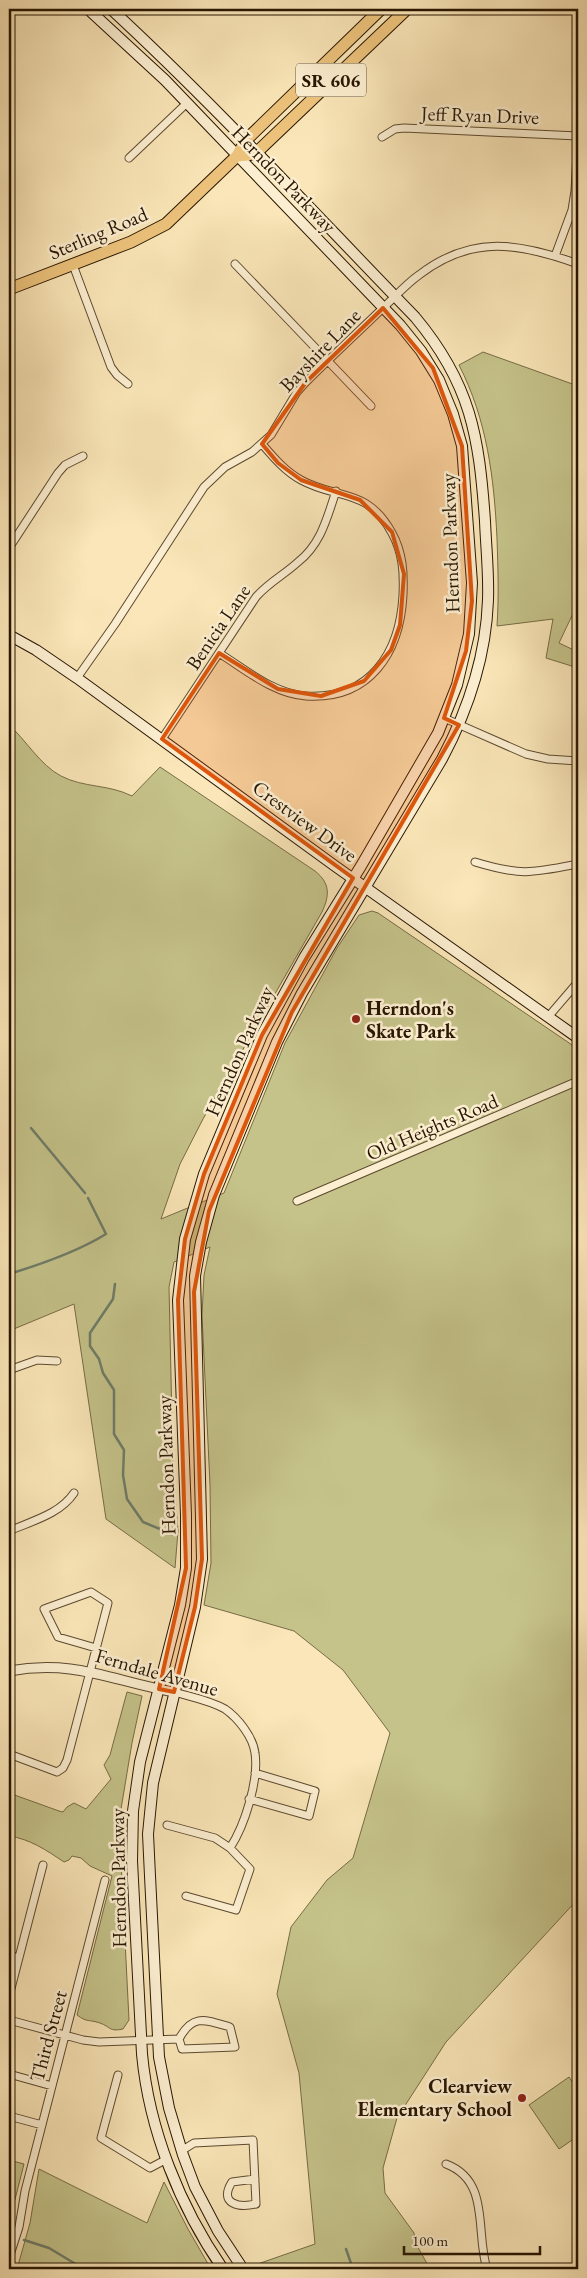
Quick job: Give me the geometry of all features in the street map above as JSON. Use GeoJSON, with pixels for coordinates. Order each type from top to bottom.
{"type":"FeatureCollection","features":[{"type":"Feature","properties":{"kind":"main road","name":"Herndon Parkway"},"geometry":{"type":"LineString","coordinates":[[88,9],[187,103],[410,336],[433,368],[453,414],[462,446],[470,547],[472,601],[469,634],[462,669],[444,718],[430,748],[304,958],[262,1036],[204,1174],[185,1239],[178,1300],[186,1515],[186,1568],[180,1604],[140,1762],[132,1828],[132,1861],[146,2081],[167,2159],[189,2212],[223,2269]]}},
{"type":"Feature","properties":{"kind":"main road","name":"Herndon Parkway"},"geometry":{"type":"LineString","coordinates":[[111,9],[175,68],[246,140],[426,331],[447,361],[462,392],[477,440],[488,582],[487,618],[478,672],[459,725],[442,759],[302,993],[277,1042],[214,1195],[201,1242],[194,1292],[202,1559],[197,1599],[156,1765],[149,1825],[159,2060],[165,2092],[182,2151],[210,2217],[243,2269]]}},
{"type":"Feature","properties":{"kind":"main road","name":"Sterling Road"},"geometry":{"type":"LineString","coordinates":[[9,289],[131,242],[166,224],[237,156],[246,140],[381,9]]}},
{"type":"Feature","properties":{"kind":"main road","name":"SR 606"},"geometry":{"type":"LineString","coordinates":[[257,152],[407,9]]}},
{"type":"Feature","properties":{"kind":"main road"},"geometry":{"type":"LineString","coordinates":[[237,156],[257,152]]}},
{"type":"Feature","properties":{"kind":"main road","name":"Crestview Drive"},"geometry":{"type":"LineString","coordinates":[[9,635],[36,650],[77,678],[365,887],[578,1038]]}},
{"type":"Feature","properties":{"kind":"street"},"geometry":{"type":"LineString","coordinates":[[129,158],[187,103]]}},
{"type":"Feature","properties":{"kind":"street","name":"Jeff Ryan Drive"},"geometry":{"type":"LineString","coordinates":[[382,137],[395,129],[404,128],[578,136]]}},
{"type":"Feature","properties":{"kind":"street"},"geometry":{"type":"LineString","coordinates":[[555,256],[572,210],[578,136]]}},
{"type":"Feature","properties":{"kind":"street","name":"Bayshire Lane"},"geometry":{"type":"LineString","coordinates":[[77,678],[115,624],[204,487],[225,467],[262,444],[279,424],[297,392],[327,361],[420,274],[434,264],[467,251],[503,246],[537,250],[578,264]]}},
{"type":"Feature","properties":{"kind":"street"},"geometry":{"type":"LineString","coordinates":[[235,264],[371,406]]}},
{"type":"Feature","properties":{"kind":"street"},"geometry":{"type":"LineString","coordinates":[[73,265],[111,367],[128,384]]}},
{"type":"Feature","properties":{"kind":"street"},"geometry":{"type":"LineString","coordinates":[[219,653],[278,689],[305,696],[326,696],[352,688],[364,680],[384,661],[391,650],[400,625],[404,574],[398,546],[388,526],[374,510],[360,500],[336,491],[314,486],[289,472],[262,444]]}},
{"type":"Feature","properties":{"kind":"street"},"geometry":{"type":"LineString","coordinates":[[9,548],[58,473],[66,465],[83,456]]}},
{"type":"Feature","properties":{"kind":"street","name":"Benicia Lane"},"geometry":{"type":"LineString","coordinates":[[162,739],[256,596],[275,578],[298,563],[318,541],[324,529],[336,491]]}},
{"type":"Feature","properties":{"kind":"street"},"geometry":{"type":"LineString","coordinates":[[444,718],[526,754],[548,759],[578,761]]}},
{"type":"Feature","properties":{"kind":"street"},"geometry":{"type":"LineString","coordinates":[[475,862],[505,871],[520,873],[534,873],[578,864]]}},
{"type":"Feature","properties":{"kind":"street"},"geometry":{"type":"LineString","coordinates":[[548,1017],[578,982]]}},
{"type":"Feature","properties":{"kind":"street","name":"Old Heights Road"},"geometry":{"type":"LineString","coordinates":[[297,1201],[578,1080]]}},
{"type":"Feature","properties":{"kind":"street"},"geometry":{"type":"LineString","coordinates":[[9,1370],[37,1360],[57,1361]]}},
{"type":"Feature","properties":{"kind":"street"},"geometry":{"type":"LineString","coordinates":[[9,1531],[54,1511],[63,1505],[74,1493]]}},
{"type":"Feature","properties":{"kind":"street"},"geometry":{"type":"LineString","coordinates":[[9,1754],[57,1772],[63,1768],[67,1760],[108,1603],[91,1592],[44,1609],[58,1637],[96,1648]]}},
{"type":"Feature","properties":{"kind":"street","name":"Ferndale Avenue"},"geometry":{"type":"LineString","coordinates":[[9,1671],[47,1666],[90,1671],[213,1703],[235,1717],[243,1727],[255,1752],[255,1773],[238,1837],[230,1848]]}},
{"type":"Feature","properties":{"kind":"street"},"geometry":{"type":"LineString","coordinates":[[249,1800],[309,1816],[315,1791],[255,1773]]}},
{"type":"Feature","properties":{"kind":"street"},"geometry":{"type":"LineString","coordinates":[[167,1825],[215,1838],[230,1848],[250,1869],[236,1910],[186,1896]]}},
{"type":"Feature","properties":{"kind":"street"},"geometry":{"type":"LineString","coordinates":[[9,1996],[44,1865]]}},
{"type":"Feature","properties":{"kind":"street","name":"Third Street"},"geometry":{"type":"LineString","coordinates":[[9,2258],[19,2227],[25,2191],[105,1880]]}},
{"type":"Feature","properties":{"kind":"street"},"geometry":{"type":"LineString","coordinates":[[9,1955],[18,1958]]}},
{"type":"Feature","properties":{"kind":"street"},"geometry":{"type":"LineString","coordinates":[[9,2020],[99,2042],[179,2039]]}},
{"type":"Feature","properties":{"kind":"street"},"geometry":{"type":"LineString","coordinates":[[202,2020],[230,2027],[235,2047],[182,2049],[179,2039],[185,2027],[194,2021],[202,2020]]}},
{"type":"Feature","properties":{"kind":"street"},"geometry":{"type":"LineString","coordinates":[[9,2074],[52,2086]]}},
{"type":"Feature","properties":{"kind":"street"},"geometry":{"type":"LineString","coordinates":[[118,2075],[101,2138],[150,2168],[167,2159]]}},
{"type":"Feature","properties":{"kind":"street"},"geometry":{"type":"LineString","coordinates":[[9,2116],[42,2125]]}},
{"type":"Feature","properties":{"kind":"street"},"geometry":{"type":"LineString","coordinates":[[182,2151],[194,2143],[253,2140],[255,2179],[256,2204],[239,2207],[232,2203],[228,2198],[227,2190],[232,2182],[255,2179]]}},
{"type":"Feature","properties":{"kind":"street"},"geometry":{"type":"LineString","coordinates":[[446,2164],[463,2172],[475,2189],[482,2248],[487,2269]]}},
{"type":"Feature","properties":{"kind":"highlighted area"},"geometry":{"type":"Polygon","coordinates":[[[383,308],[433,368],[462,446],[472,601],[466,651],[444,718],[459,725],[292,1012],[209,1211],[194,1292],[202,1559],[195,1607],[174,1692],[159,1689],[186,1568],[178,1300],[185,1239],[204,1174],[262,1035],[353,878],[162,739],[219,653],[278,689],[321,696],[364,681],[391,650],[400,625],[404,574],[392,532],[360,500],[301,480],[278,463],[262,444],[306,382],[383,308]]]}},
{"type":"Feature","properties":{"kind":"shaded area"},"geometry":{"type":"Polygon","coordinates":[[[483,352],[578,386],[578,603],[559,643],[578,652],[578,668],[546,658],[553,619],[497,626],[497,538],[491,471],[483,428],[469,386],[459,365],[483,352]]]}},
{"type":"Feature","properties":{"kind":"shaded area"},"geometry":{"type":"Polygon","coordinates":[[[9,725],[46,766],[70,780],[123,792],[132,796],[160,767],[315,871],[324,880],[326,885],[327,895],[322,912],[203,1119],[180,1164],[161,1219],[224,1193],[285,1043],[337,948],[359,915],[372,911],[378,913],[578,1049],[578,1899],[446,2042],[397,2118],[383,2168],[385,2193],[414,2233],[415,2242],[430,2269],[254,2269],[252,2266],[315,2244],[299,2073],[277,1994],[291,1927],[327,1880],[353,1858],[390,1733],[343,1670],[294,1631],[204,1605],[211,1563],[210,1485],[202,1315],[204,1275],[210,1247],[174,1262],[169,1287],[173,1467],[178,1531],[175,1568],[106,1519],[74,1304],[9,1331],[9,725]]]}},
{"type":"Feature","properties":{"kind":"shaded area"},"geometry":{"type":"Polygon","coordinates":[[[127,1692],[142,1696],[119,1821],[129,2020],[123,2029],[115,2030],[77,2015],[112,1876],[90,1866],[81,1858],[72,1856],[64,1862],[31,1842],[9,1836],[9,1793],[63,1812],[74,1803],[86,1809],[111,1779],[104,1765],[110,1755],[127,1692]]]}},
{"type":"Feature","properties":{"kind":"shaded area"},"geometry":{"type":"Polygon","coordinates":[[[569,2077],[578,2090],[578,2136],[559,2149],[529,2105],[569,2077]]]}},
{"type":"Feature","properties":{"kind":"shaded area"},"geometry":{"type":"Polygon","coordinates":[[[9,2160],[24,2164],[9,2223],[9,2160]]]}},
{"type":"Feature","properties":{"kind":"shaded area"},"geometry":{"type":"Polygon","coordinates":[[[39,2169],[147,2223],[164,2182],[211,2269],[17,2269],[30,2223],[39,2169]]]}},
{"type":"Feature","properties":{"kind":"waterway"},"geometry":{"type":"LineString","coordinates":[[31,1128],[85,1193]]}},
{"type":"Feature","properties":{"kind":"waterway"},"geometry":{"type":"LineString","coordinates":[[9,1274],[59,1257],[106,1234],[88,1198]]}},
{"type":"Feature","properties":{"kind":"waterway"},"geometry":{"type":"LineString","coordinates":[[115,1284],[113,1299],[90,1333],[90,1346],[99,1359],[103,1373],[114,1390],[114,1434],[124,1450],[123,1475],[127,1499],[143,1522],[172,1534]]}},
{"type":"Feature","properties":{"kind":"waterway"},"geometry":{"type":"LineString","coordinates":[[24,2240],[49,2248],[84,2269]]}},
{"type":"Feature","properties":{"kind":"waterway"},"geometry":{"type":"LineString","coordinates":[[346,2249],[353,2269]]}},
{"type":"Feature","properties":{"kind":"place","name":"Herndon's Skate Park"},"geometry":{"type":"Point","coordinates":[356,1019]}},
{"type":"Feature","properties":{"kind":"place","name":"Clearview Elementary School"},"geometry":{"type":"Point","coordinates":[522,2098]}}]}
